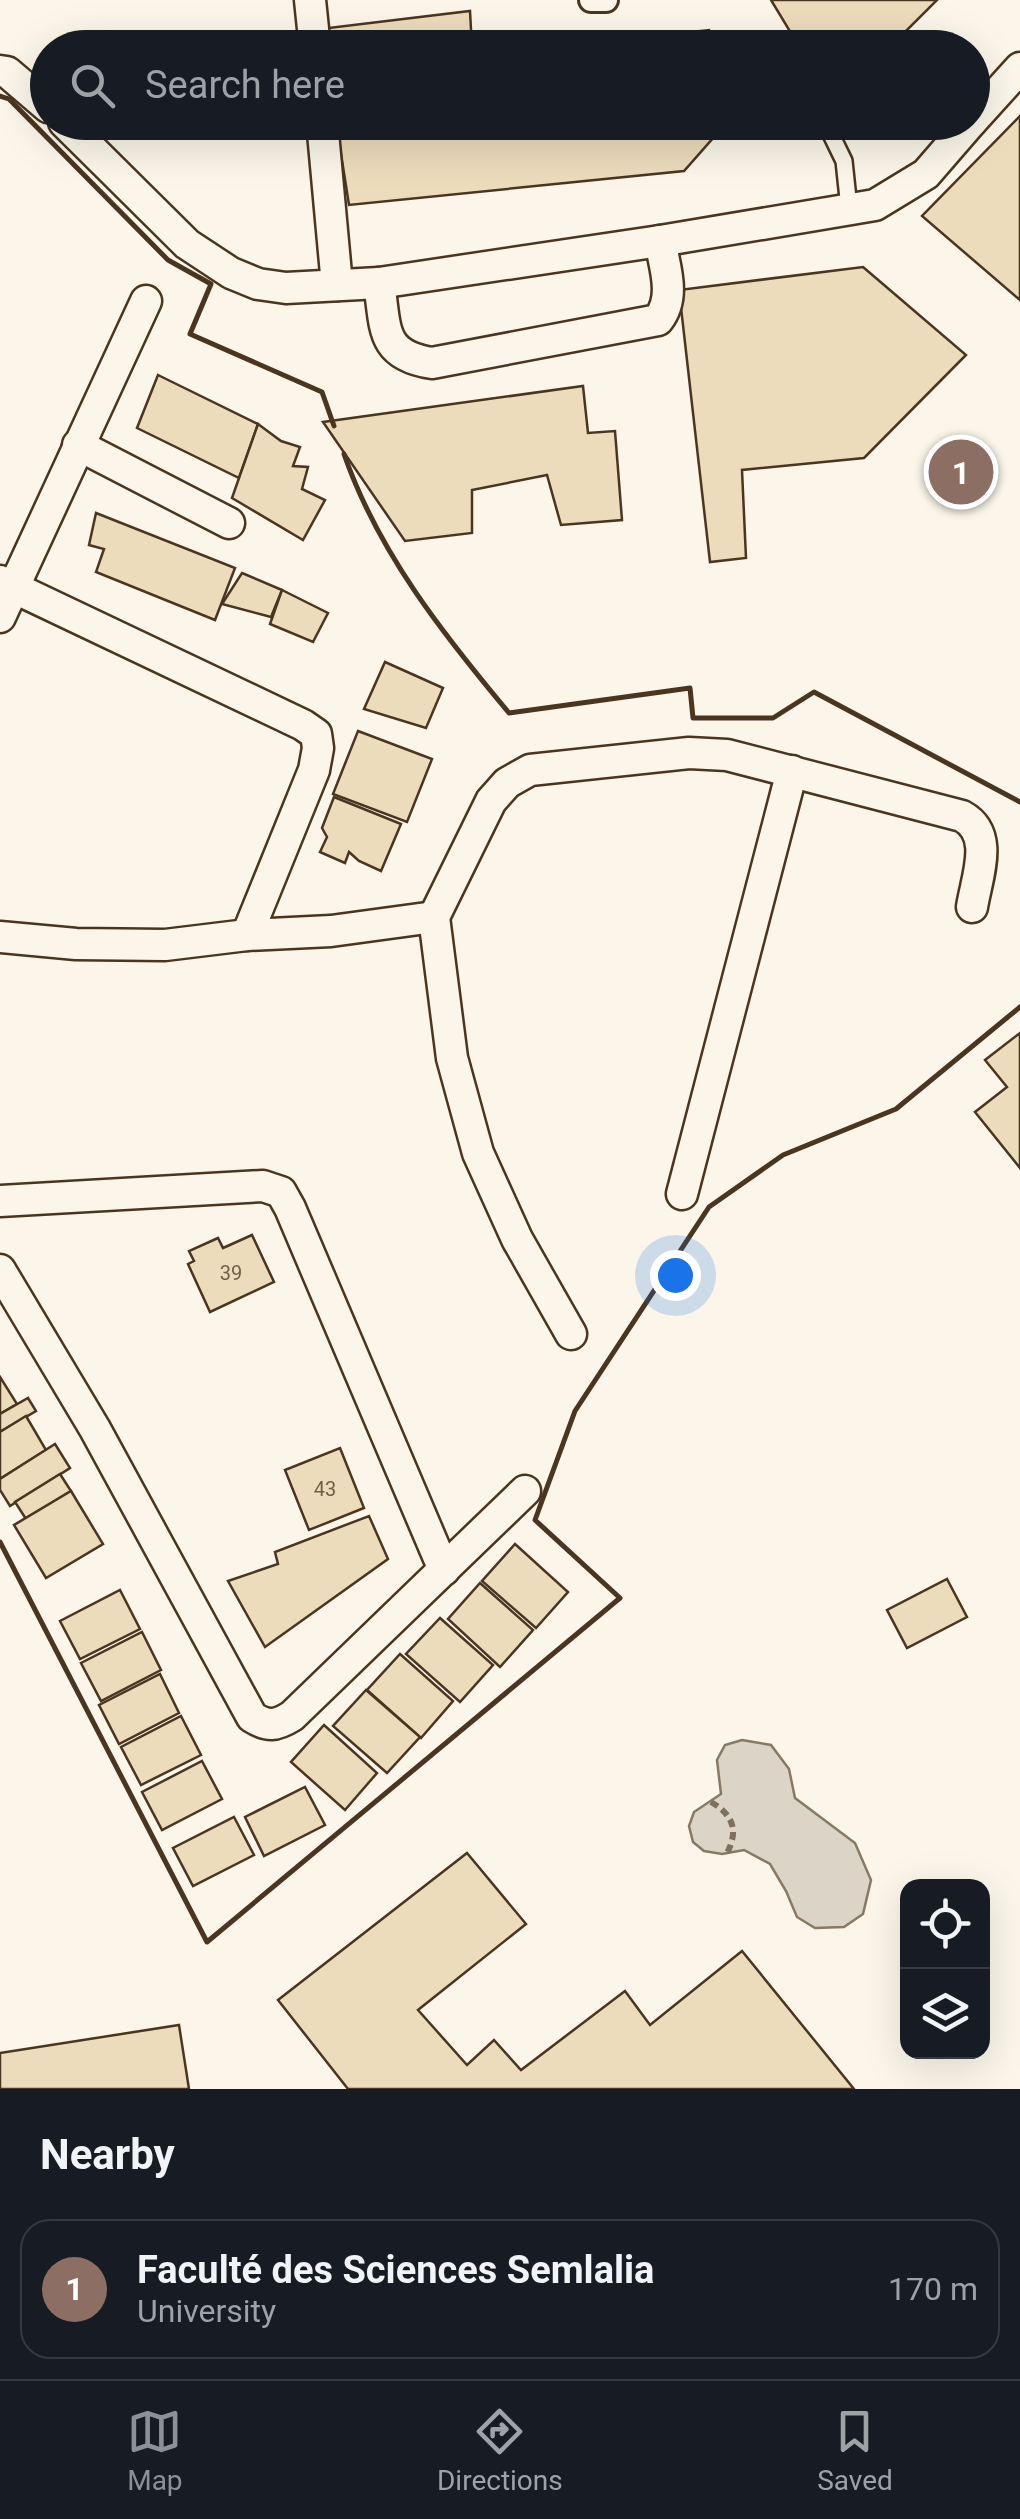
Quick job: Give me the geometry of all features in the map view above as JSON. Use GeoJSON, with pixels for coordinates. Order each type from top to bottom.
{"type":"FeatureCollection","features":[{"type":"Feature","properties":{"kind":"street"},"geometry":{"type":"LineString","coordinates":[[313,30],[310,0],[320,0]]}},
{"type":"Feature","properties":{"kind":"street"},"geometry":{"type":"LineString","coordinates":[[590,0],[606,0]]}},
{"type":"Feature","properties":{"kind":"street"},"geometry":{"type":"LineString","coordinates":[[990,102],[1020,68]]}},
{"type":"Feature","properties":{"kind":"street"},"geometry":{"type":"LineString","coordinates":[[0,70],[30,92]]}},
{"type":"Feature","properties":{"kind":"street"},"geometry":{"type":"LineString","coordinates":[[82,140],[188,244],[230,274],[286,288],[380,283],[876,204],[926,174],[956,140]]}},
{"type":"Feature","properties":{"kind":"street"},"geometry":{"type":"LineString","coordinates":[[324,140],[337,285]]}},
{"type":"Feature","properties":{"kind":"street"},"geometry":{"type":"LineString","coordinates":[[380,283],[388,340],[410,360],[432,363],[658,320],[670,294],[660,241]]}},
{"type":"Feature","properties":{"kind":"street"},"geometry":{"type":"LineString","coordinates":[[0,616],[6,584],[78,445],[146,300]]}},
{"type":"Feature","properties":{"kind":"street"},"geometry":{"type":"LineString","coordinates":[[78,445],[228,523]]}},
{"type":"Feature","properties":{"kind":"street"},"geometry":{"type":"LineString","coordinates":[[6,584],[316,734],[314,770],[248,935]]}},
{"type":"Feature","properties":{"kind":"street"},"geometry":{"type":"LineString","coordinates":[[571,1334],[517,1239],[478,1154],[452,1058],[434,916],[491,801],[506,783],[530,770],[689,753],[728,755],[962,816],[976,823],[983,840],[972,907]]}},
{"type":"Feature","properties":{"kind":"street"},"geometry":{"type":"LineString","coordinates":[[682,1194],[792,772]]}},
{"type":"Feature","properties":{"kind":"street"},"geometry":{"type":"LineString","coordinates":[[0,936],[76,944],[165,945],[331,931],[434,916]]}},
{"type":"Feature","properties":{"kind":"street"},"geometry":{"type":"LineString","coordinates":[[0,1201],[264,1186],[281,1192],[444,1570]]}},
{"type":"Feature","properties":{"kind":"street"},"geometry":{"type":"LineString","coordinates":[[0,1270],[95,1429],[252,1717],[265,1725],[279,1724],[292,1716],[526,1491]]}},
{"type":"Feature","properties":{"kind":"lane"},"geometry":{"type":"LineString","coordinates":[[834,140],[844,161],[849,208]]}},
{"type":"Feature","properties":{"kind":"path"},"geometry":{"type":"LineString","coordinates":[[711,1802],[733,1822],[734,1837],[726,1853]]}},
{"type":"Feature","properties":{"kind":"shaded area"},"geometry":{"type":"Polygon","coordinates":[[[742,1740],[771,1745],[789,1769],[795,1798],[855,1843],[871,1880],[863,1914],[844,1927],[815,1928],[797,1917],[770,1864],[744,1850],[722,1854],[704,1851],[693,1842],[689,1826],[694,1812],[721,1794],[717,1760],[725,1745],[742,1740]]]}},
{"type":"Feature","properties":{"kind":"building"},"geometry":{"type":"Polygon","coordinates":[[[771,0],[937,0],[907,30],[789,30],[771,0]]]}},
{"type":"Feature","properties":{"kind":"building"},"geometry":{"type":"Polygon","coordinates":[[[470,11],[471,30],[320,29],[470,11]]]}},
{"type":"Feature","properties":{"kind":"building"},"geometry":{"type":"Polygon","coordinates":[[[1020,116],[1020,300],[922,216],[1020,116]]]}},
{"type":"Feature","properties":{"kind":"building"},"geometry":{"type":"Polygon","coordinates":[[[339,140],[711,140],[684,171],[349,205],[339,140]]]}},
{"type":"Feature","properties":{"kind":"building"},"geometry":{"type":"Polygon","coordinates":[[[863,267],[966,355],[864,458],[742,470],[746,558],[710,562],[679,290],[863,267]]]}},
{"type":"Feature","properties":{"kind":"building"},"geometry":{"type":"Polygon","coordinates":[[[158,375],[258,424],[239,478],[137,428],[158,375]]]}},
{"type":"Feature","properties":{"kind":"building"},"geometry":{"type":"Polygon","coordinates":[[[583,386],[588,433],[615,431],[622,520],[561,525],[547,475],[472,490],[472,533],[405,541],[323,422],[583,386]]]}},
{"type":"Feature","properties":{"kind":"building"},"geometry":{"type":"Polygon","coordinates":[[[258,424],[281,441],[300,447],[293,466],[308,467],[302,489],[325,500],[303,540],[232,498],[258,424]]]}},
{"type":"Feature","properties":{"kind":"building"},"geometry":{"type":"Polygon","coordinates":[[[96,513],[235,568],[215,620],[96,572],[104,549],[89,545],[96,513]]]}},
{"type":"Feature","properties":{"kind":"building"},"geometry":{"type":"Polygon","coordinates":[[[242,573],[282,590],[271,617],[222,604],[242,573]]]}},
{"type":"Feature","properties":{"kind":"building"},"geometry":{"type":"Polygon","coordinates":[[[282,590],[328,613],[313,642],[270,624],[282,590]]]}},
{"type":"Feature","properties":{"kind":"building"},"geometry":{"type":"Polygon","coordinates":[[[385,662],[443,688],[426,728],[364,709],[385,662]]]}},
{"type":"Feature","properties":{"kind":"building"},"geometry":{"type":"Polygon","coordinates":[[[358,731],[432,759],[407,822],[333,794],[358,731]]]}},
{"type":"Feature","properties":{"kind":"building"},"geometry":{"type":"Polygon","coordinates":[[[334,797],[401,824],[381,871],[349,852],[345,863],[320,852],[327,837],[322,828],[334,797]]]}},
{"type":"Feature","properties":{"kind":"building"},"geometry":{"type":"Polygon","coordinates":[[[1020,1033],[1020,1168],[975,1112],[1007,1087],[985,1060],[1020,1033]]]}},
{"type":"Feature","properties":{"kind":"building"},"geometry":{"type":"Polygon","coordinates":[[[252,1235],[274,1282],[210,1312],[188,1264],[194,1261],[189,1251],[218,1238],[223,1248],[252,1235]]]}},
{"type":"Feature","properties":{"kind":"building"},"geometry":{"type":"Polygon","coordinates":[[[0,1377],[17,1404],[0,1414],[0,1377]]]}},
{"type":"Feature","properties":{"kind":"building"},"geometry":{"type":"Polygon","coordinates":[[[28,1398],[36,1411],[0,1432],[0,1414],[28,1398]]]}},
{"type":"Feature","properties":{"kind":"building"},"geometry":{"type":"Polygon","coordinates":[[[26,1416],[46,1450],[0,1479],[0,1432],[26,1416]]]}},
{"type":"Feature","properties":{"kind":"building"},"geometry":{"type":"Polygon","coordinates":[[[55,1444],[70,1468],[10,1506],[0,1490],[0,1479],[55,1444]]]}},
{"type":"Feature","properties":{"kind":"building"},"geometry":{"type":"Polygon","coordinates":[[[340,1448],[364,1508],[309,1530],[285,1470],[340,1448]]]}},
{"type":"Feature","properties":{"kind":"building"},"geometry":{"type":"Polygon","coordinates":[[[60,1474],[71,1491],[26,1519],[15,1502],[60,1474]]]}},
{"type":"Feature","properties":{"kind":"building"},"geometry":{"type":"Polygon","coordinates":[[[71,1491],[103,1544],[46,1578],[14,1525],[71,1491]]]}},
{"type":"Feature","properties":{"kind":"building"},"geometry":{"type":"Polygon","coordinates":[[[369,1516],[388,1559],[265,1647],[228,1581],[278,1564],[275,1552],[369,1516]]]}},
{"type":"Feature","properties":{"kind":"building"},"geometry":{"type":"Polygon","coordinates":[[[515,1544],[568,1592],[536,1628],[482,1581],[515,1544]]]}},
{"type":"Feature","properties":{"kind":"building"},"geometry":{"type":"Polygon","coordinates":[[[947,1579],[967,1617],[907,1648],[887,1610],[947,1579]]]}},
{"type":"Feature","properties":{"kind":"building"},"geometry":{"type":"Polygon","coordinates":[[[480,1583],[533,1630],[500,1667],[448,1619],[480,1583]]]}},
{"type":"Feature","properties":{"kind":"building"},"geometry":{"type":"Polygon","coordinates":[[[120,1590],[140,1629],[80,1659],[60,1621],[120,1590]]]}},
{"type":"Feature","properties":{"kind":"building"},"geometry":{"type":"Polygon","coordinates":[[[440,1618],[493,1665],[460,1702],[406,1654],[440,1618]]]}},
{"type":"Feature","properties":{"kind":"building"},"geometry":{"type":"Polygon","coordinates":[[[142,1632],[161,1670],[101,1701],[81,1663],[142,1632]]]}},
{"type":"Feature","properties":{"kind":"building"},"geometry":{"type":"Polygon","coordinates":[[[400,1654],[453,1701],[421,1738],[367,1690],[400,1654]]]}},
{"type":"Feature","properties":{"kind":"building"},"geometry":{"type":"Polygon","coordinates":[[[160,1674],[179,1713],[119,1744],[99,1705],[160,1674]]]}},
{"type":"Feature","properties":{"kind":"building"},"geometry":{"type":"Polygon","coordinates":[[[366,1690],[420,1737],[387,1773],[333,1726],[366,1690]]]}},
{"type":"Feature","properties":{"kind":"building"},"geometry":{"type":"Polygon","coordinates":[[[181,1716],[201,1755],[141,1785],[121,1747],[181,1716]]]}},
{"type":"Feature","properties":{"kind":"building"},"geometry":{"type":"Polygon","coordinates":[[[324,1725],[377,1773],[345,1810],[291,1762],[324,1725]]]}},
{"type":"Feature","properties":{"kind":"building"},"geometry":{"type":"Polygon","coordinates":[[[202,1761],[222,1799],[162,1830],[142,1792],[202,1761]]]}},
{"type":"Feature","properties":{"kind":"building"},"geometry":{"type":"Polygon","coordinates":[[[305,1787],[325,1825],[264,1856],[245,1817],[305,1787]]]}},
{"type":"Feature","properties":{"kind":"building"},"geometry":{"type":"Polygon","coordinates":[[[234,1817],[254,1855],[193,1886],[173,1848],[234,1817]]]}},
{"type":"Feature","properties":{"kind":"building"},"geometry":{"type":"Polygon","coordinates":[[[467,1853],[526,1924],[418,2010],[467,2065],[494,2040],[521,2070],[625,1991],[650,2025],[742,1951],[854,2089],[348,2089],[278,2000],[467,1853]]]}},
{"type":"Feature","properties":{"kind":"building"},"geometry":{"type":"Polygon","coordinates":[[[179,2025],[189,2089],[0,2089],[0,2053],[179,2025]]]}},
{"type":"Feature","properties":{"kind":"wall"},"geometry":{"type":"LineString","coordinates":[[0,96],[9,99],[30,120]]}},
{"type":"Feature","properties":{"kind":"wall"},"geometry":{"type":"LineString","coordinates":[[49,140],[168,260],[211,284],[190,334],[322,392],[334,426]]}},
{"type":"Feature","properties":{"kind":"wall"},"geometry":{"type":"LineString","coordinates":[[344,454],[375,525],[414,591],[509,713],[690,688],[693,718],[773,718],[814,692],[1020,802]]}},
{"type":"Feature","properties":{"kind":"wall"},"geometry":{"type":"LineString","coordinates":[[0,1542],[207,1942],[620,1598],[535,1520],[575,1411],[709,1207],[783,1155],[896,1109],[1020,1007]]}},
{"type":"Feature","properties":{"kind":"place","name":"Faculté des Sciences Semlalia"},"geometry":{"type":"Point","coordinates":[961,472]}}]}
